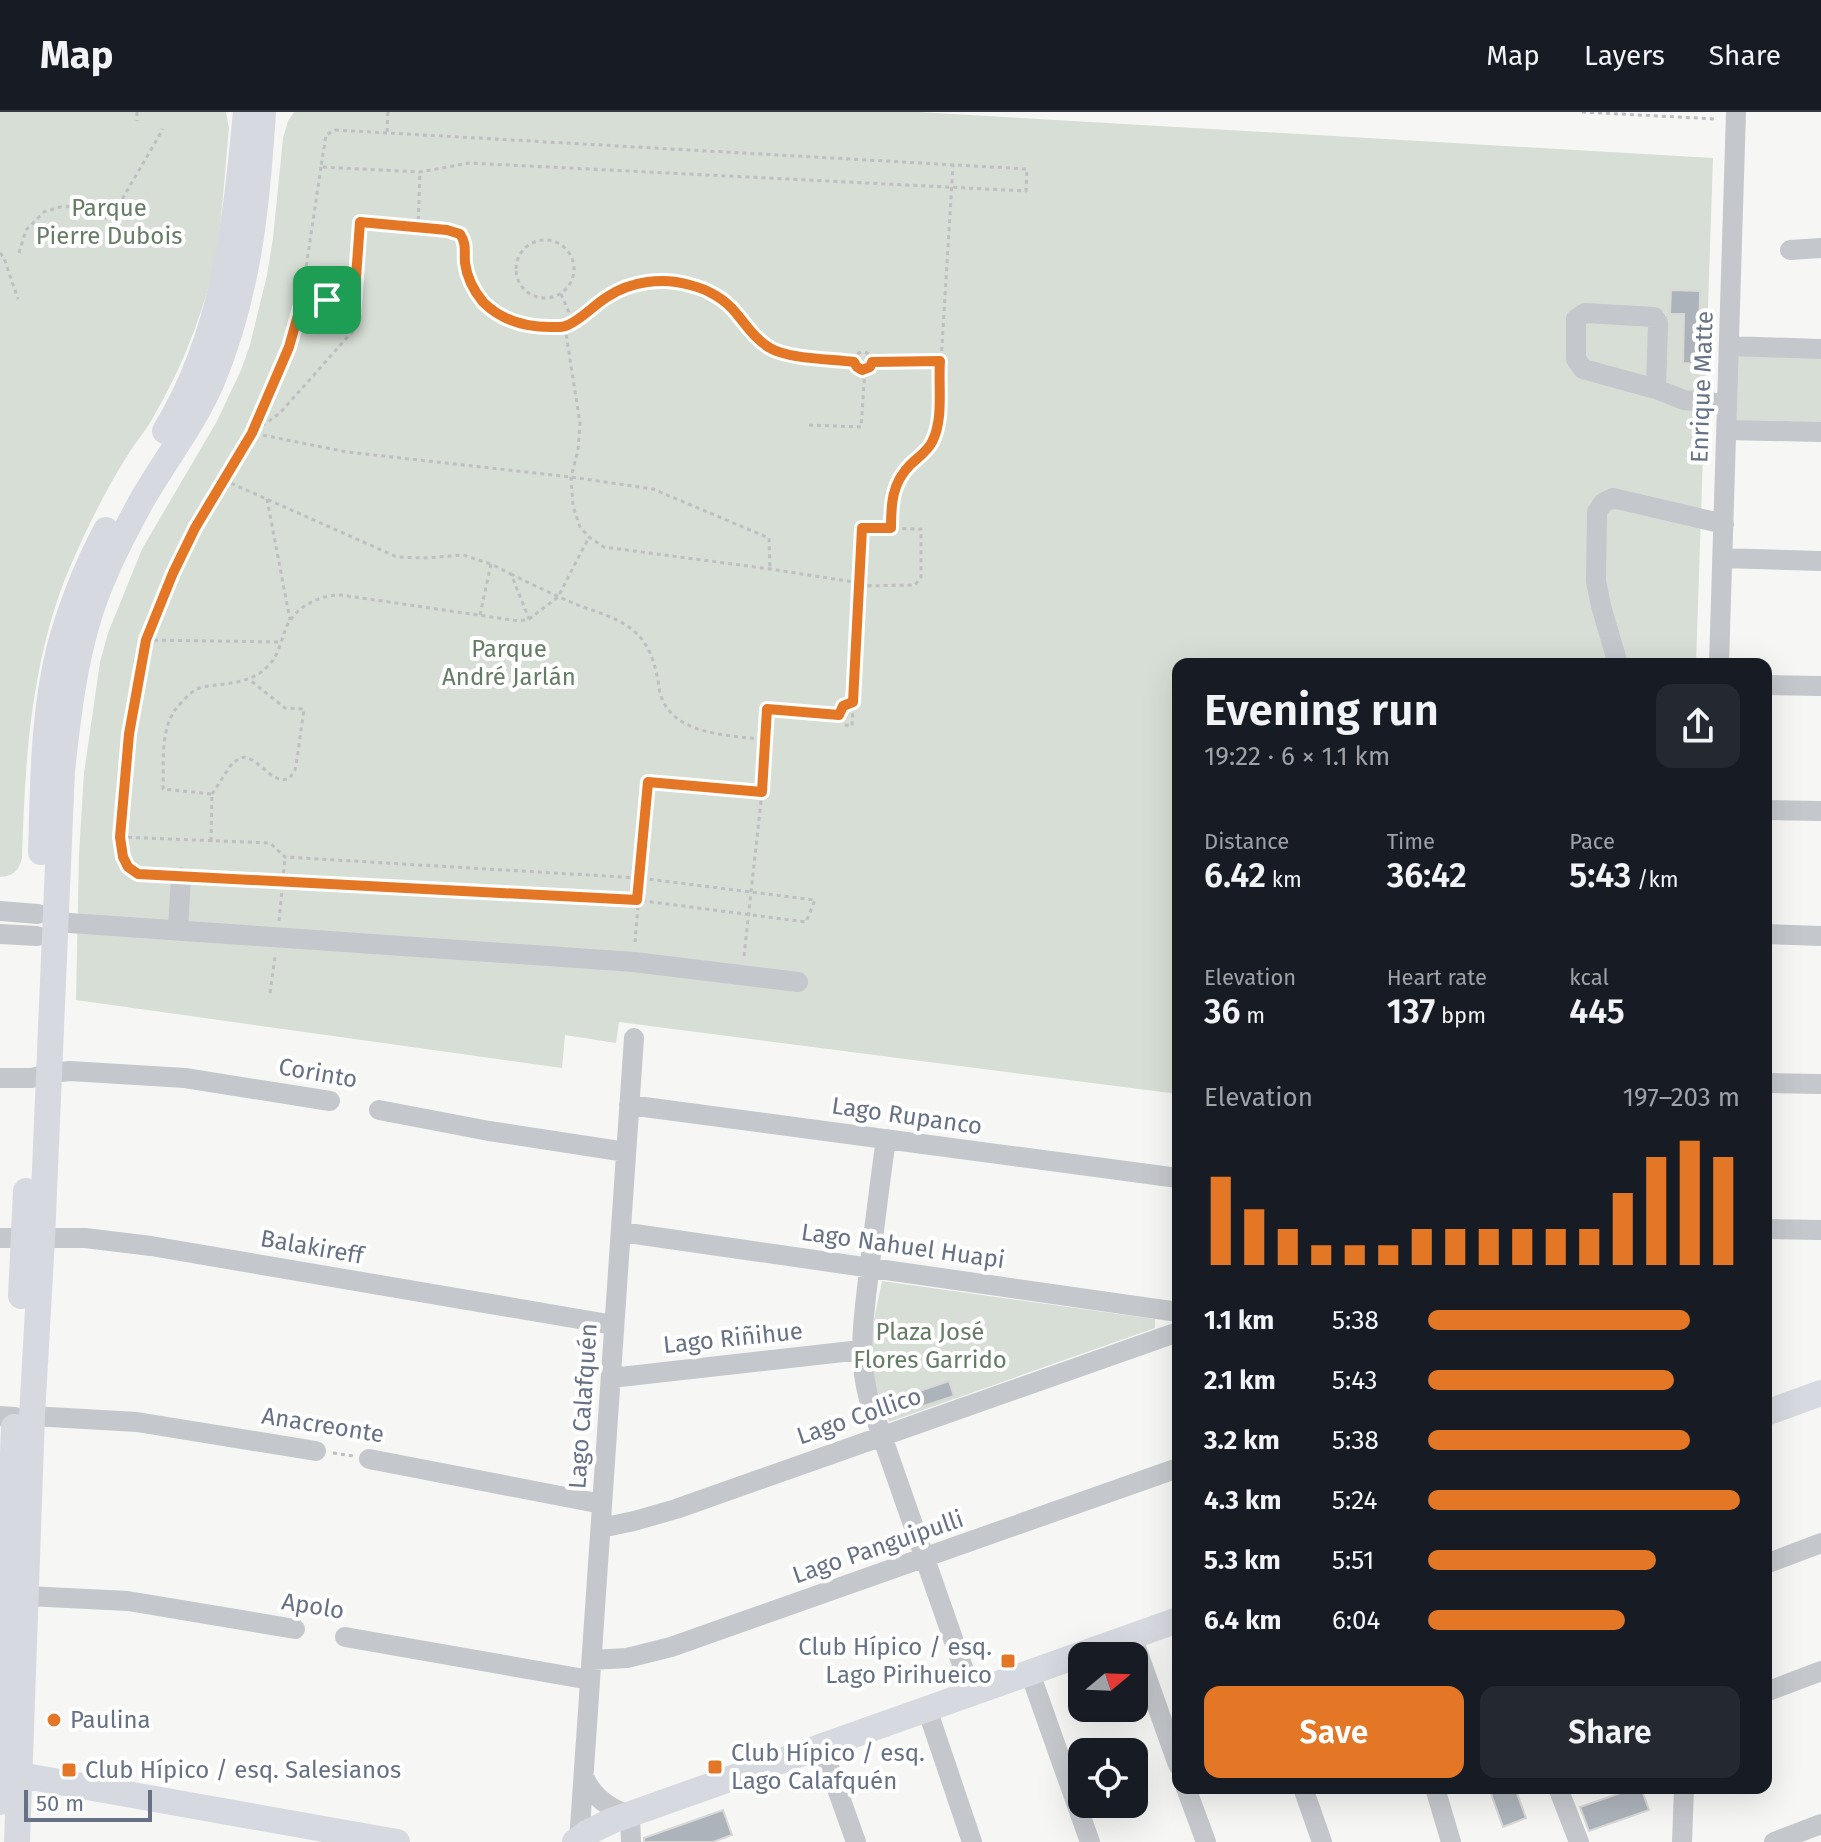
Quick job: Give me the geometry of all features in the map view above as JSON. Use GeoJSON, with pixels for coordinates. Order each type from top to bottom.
{"type":"FeatureCollection","features":[{"type":"Feature","properties":{"kind":"main road"},"geometry":{"type":"LineString","coordinates":[[17,1842],[7,1773],[11,1596],[20,1504],[16,1416],[22,1239],[41,1076],[47,738],[52,686],[68,618],[89,564],[114,515],[179,409],[214,318],[232,239],[246,112]]}},
{"type":"Feature","properties":{"kind":"main road"},"geometry":{"type":"LineString","coordinates":[[44,924],[65,742],[85,628],[118,545],[143,498],[199,409],[225,350],[244,285],[250,249],[258,197],[263,112]]}},
{"type":"Feature","properties":{"kind":"main road"},"geometry":{"type":"LineString","coordinates":[[1772,1411],[1821,1393]]}},
{"type":"Feature","properties":{"kind":"main road"},"geometry":{"type":"LineString","coordinates":[[577,1841],[597,1827],[1172,1622]]}},
{"type":"Feature","properties":{"kind":"main road"},"geometry":{"type":"LineString","coordinates":[[0,1802],[7,1773]]}},
{"type":"Feature","properties":{"kind":"main road"},"geometry":{"type":"LineString","coordinates":[[7,1773],[397,1842]]}},
{"type":"Feature","properties":{"kind":"street","name":"Enrique Matte"},"geometry":{"type":"LineString","coordinates":[[1719,658],[1736,116]]}},
{"type":"Feature","properties":{"kind":"street"},"geometry":{"type":"LineString","coordinates":[[1790,250],[1821,248]]}},
{"type":"Feature","properties":{"kind":"street"},"geometry":{"type":"LineString","coordinates":[[1656,389],[1658,323],[1654,317],[1585,313],[1576,319],[1576,359],[1583,369],[1684,400],[1727,404]]}},
{"type":"Feature","properties":{"kind":"street"},"geometry":{"type":"LineString","coordinates":[[1729,346],[1821,349]]}},
{"type":"Feature","properties":{"kind":"street"},"geometry":{"type":"LineString","coordinates":[[1727,430],[1821,432]]}},
{"type":"Feature","properties":{"kind":"street"},"geometry":{"type":"LineString","coordinates":[[1616,658],[1596,581],[1596,523],[1597,512],[1603,503],[1613,498],[1724,524]]}},
{"type":"Feature","properties":{"kind":"street"},"geometry":{"type":"LineString","coordinates":[[1723,558],[1821,561]]}},
{"type":"Feature","properties":{"kind":"street"},"geometry":{"type":"LineString","coordinates":[[1772,685],[1821,686]]}},
{"type":"Feature","properties":{"kind":"street"},"geometry":{"type":"LineString","coordinates":[[1772,810],[1821,811]]}},
{"type":"Feature","properties":{"kind":"street"},"geometry":{"type":"LineString","coordinates":[[178,930],[181,877]]}},
{"type":"Feature","properties":{"kind":"street"},"geometry":{"type":"LineString","coordinates":[[0,911],[44,924],[178,930],[634,962],[798,982]]}},
{"type":"Feature","properties":{"kind":"street"},"geometry":{"type":"LineString","coordinates":[[0,934],[44,924]]}},
{"type":"Feature","properties":{"kind":"street"},"geometry":{"type":"LineString","coordinates":[[1772,934],[1821,936]]}},
{"type":"Feature","properties":{"kind":"street","name":"Lago Calafquén"},"geometry":{"type":"LineString","coordinates":[[577,1841],[584,1777],[634,1038]]}},
{"type":"Feature","properties":{"kind":"street","name":"Corinto"},"geometry":{"type":"LineString","coordinates":[[0,1078],[70,1071],[185,1078],[330,1101]]}},
{"type":"Feature","properties":{"kind":"street"},"geometry":{"type":"LineString","coordinates":[[1772,1083],[1821,1084]]}},
{"type":"Feature","properties":{"kind":"street","name":"Lago Rupanco"},"geometry":{"type":"LineString","coordinates":[[629,1105],[1172,1177]]}},
{"type":"Feature","properties":{"kind":"street","name":"Corinto"},"geometry":{"type":"LineString","coordinates":[[379,1110],[626,1152]]}},
{"type":"Feature","properties":{"kind":"street"},"geometry":{"type":"LineString","coordinates":[[886,1139],[861,1350],[866,1387],[972,1693]]}},
{"type":"Feature","properties":{"kind":"street"},"geometry":{"type":"LineString","coordinates":[[1772,1229],[1821,1230]]}},
{"type":"Feature","properties":{"kind":"street","name":"Lago Nahuel Huapi"},"geometry":{"type":"LineString","coordinates":[[621,1232],[1172,1311]]}},
{"type":"Feature","properties":{"kind":"street","name":"Balakireff"},"geometry":{"type":"LineString","coordinates":[[22,1239],[85,1238],[151,1246],[614,1325]]}},
{"type":"Feature","properties":{"kind":"street","name":"Lago Collico"},"geometry":{"type":"LineString","coordinates":[[601,1528],[676,1509],[1172,1334]]}},
{"type":"Feature","properties":{"kind":"street","name":"Lago Riñihue"},"geometry":{"type":"LineString","coordinates":[[611,1378],[861,1350]]}},
{"type":"Feature","properties":{"kind":"street","name":"Anacreonte"},"geometry":{"type":"LineString","coordinates":[[16,1416],[137,1422],[316,1451]]}},
{"type":"Feature","properties":{"kind":"street","name":"Anacreonte"},"geometry":{"type":"LineString","coordinates":[[369,1459],[602,1504]]}},
{"type":"Feature","properties":{"kind":"street","name":"Lago Panguipulli"},"geometry":{"type":"LineString","coordinates":[[591,1670],[651,1654],[1172,1470]]}},
{"type":"Feature","properties":{"kind":"street"},"geometry":{"type":"LineString","coordinates":[[1772,1562],[1821,1543]]}},
{"type":"Feature","properties":{"kind":"street","name":"Apolo"},"geometry":{"type":"LineString","coordinates":[[11,1596],[128,1601],[295,1629]]}},
{"type":"Feature","properties":{"kind":"street"},"geometry":{"type":"LineString","coordinates":[[1132,1636],[1172,1748]]}},
{"type":"Feature","properties":{"kind":"street","name":"Apolo"},"geometry":{"type":"LineString","coordinates":[[345,1637],[591,1670]]}},
{"type":"Feature","properties":{"kind":"street"},"geometry":{"type":"LineString","coordinates":[[1772,1690],[1821,1671]]}},
{"type":"Feature","properties":{"kind":"street"},"geometry":{"type":"LineString","coordinates":[[1030,1673],[1090,1842]]}},
{"type":"Feature","properties":{"kind":"street"},"geometry":{"type":"LineString","coordinates":[[927,1709],[972,1842]]}},
{"type":"Feature","properties":{"kind":"street"},"geometry":{"type":"LineString","coordinates":[[822,1747],[856,1842]]}},
{"type":"Feature","properties":{"kind":"street"},"geometry":{"type":"LineString","coordinates":[[584,1777],[599,1799],[630,1815],[631,1842]]}},
{"type":"Feature","properties":{"kind":"street"},"geometry":{"type":"LineString","coordinates":[[1188,1794],[1206,1842]]}},
{"type":"Feature","properties":{"kind":"street"},"geometry":{"type":"LineString","coordinates":[[1305,1794],[1322,1842]]}},
{"type":"Feature","properties":{"kind":"street"},"geometry":{"type":"LineString","coordinates":[[1437,1794],[1451,1842]]}},
{"type":"Feature","properties":{"kind":"street"},"geometry":{"type":"LineString","coordinates":[[1563,1794],[1579,1842]]}},
{"type":"Feature","properties":{"kind":"street"},"geometry":{"type":"LineString","coordinates":[[1682,1842],[1684,1794]]}},
{"type":"Feature","properties":{"kind":"street"},"geometry":{"type":"LineString","coordinates":[[1774,1842],[1821,1824]]}},
{"type":"Feature","properties":{"kind":"path"},"geometry":{"type":"LineString","coordinates":[[137,112],[137,121]]}},
{"type":"Feature","properties":{"kind":"path"},"geometry":{"type":"LineString","coordinates":[[387,133],[388,112]]}},
{"type":"Feature","properties":{"kind":"path"},"geometry":{"type":"LineString","coordinates":[[1582,112],[1736,116]]}},
{"type":"Feature","properties":{"kind":"path"},"geometry":{"type":"LineString","coordinates":[[19,253],[26,230],[44,212],[60,207],[82,206],[110,220],[163,129]]}},
{"type":"Feature","properties":{"kind":"path"},"geometry":{"type":"LineString","coordinates":[[120,837],[270,843],[285,857],[639,878],[815,900],[806,922],[637,900],[138,874],[128,867],[123,857],[120,837],[129,734],[146,640],[184,551],[252,433],[289,347],[300,308],[321,167],[326,135],[335,130],[1027,169],[1026,191],[469,163],[420,172],[321,167]]}},
{"type":"Feature","properties":{"kind":"path"},"geometry":{"type":"LineString","coordinates":[[891,528],[891,503],[895,487],[903,473],[931,443],[937,428],[953,165]]}},
{"type":"Feature","properties":{"kind":"path"},"geometry":{"type":"LineString","coordinates":[[418,229],[420,172]]}},
{"type":"Feature","properties":{"kind":"path"},"geometry":{"type":"LineString","coordinates":[[252,433],[280,413],[352,332],[360,222],[447,230],[460,234],[465,245],[465,263],[470,282],[484,302],[496,313],[526,326],[565,327],[618,291],[644,283],[674,282],[700,288],[722,300],[754,336],[775,351],[854,362],[859,369],[865,370],[872,362],[869,354],[864,352],[856,356],[854,362]]}},
{"type":"Feature","properties":{"kind":"path"},"geometry":{"type":"LineString","coordinates":[[536,241],[554,241],[569,253],[574,271],[568,288],[561,294],[541,299],[524,290],[518,281],[516,261],[521,252],[536,241]]}},
{"type":"Feature","properties":{"kind":"path"},"geometry":{"type":"LineString","coordinates":[[0,253],[18,299]]}},
{"type":"Feature","properties":{"kind":"path"},"geometry":{"type":"LineString","coordinates":[[561,294],[573,322]]}},
{"type":"Feature","properties":{"kind":"path"},"geometry":{"type":"LineString","coordinates":[[327,300],[335,304],[338,316],[335,323],[323,326],[314,319],[313,311],[318,303],[327,300]]}},
{"type":"Feature","properties":{"kind":"path"},"geometry":{"type":"LineString","coordinates":[[300,308],[353,319]]}},
{"type":"Feature","properties":{"kind":"path"},"geometry":{"type":"LineString","coordinates":[[565,327],[580,423],[578,450],[571,477],[575,519],[589,537],[604,547],[860,584],[915,585],[921,577],[921,529],[862,528],[860,584],[852,726],[844,725],[839,715]]}},
{"type":"Feature","properties":{"kind":"path"},"geometry":{"type":"LineString","coordinates":[[872,362],[940,361]]}},
{"type":"Feature","properties":{"kind":"path"},"geometry":{"type":"LineString","coordinates":[[809,425],[861,427],[865,370]]}},
{"type":"Feature","properties":{"kind":"path"},"geometry":{"type":"LineString","coordinates":[[252,433],[347,452],[653,489],[769,538],[770,569]]}},
{"type":"Feature","properties":{"kind":"path"},"geometry":{"type":"LineString","coordinates":[[224,480],[397,557],[463,555],[491,564],[558,597],[619,621],[636,632],[652,656],[663,702],[673,715],[700,730],[765,740]]}},
{"type":"Feature","properties":{"kind":"path"},"geometry":{"type":"LineString","coordinates":[[267,499],[290,620]]}},
{"type":"Feature","properties":{"kind":"path"},"geometry":{"type":"LineString","coordinates":[[212,794],[163,789],[166,726],[175,710],[199,688],[242,682],[269,666],[290,620],[318,598],[341,595],[519,621],[529,619],[558,597],[589,537]]}},
{"type":"Feature","properties":{"kind":"path"},"geometry":{"type":"LineString","coordinates":[[480,615],[491,564]]}},
{"type":"Feature","properties":{"kind":"path"},"geometry":{"type":"LineString","coordinates":[[511,574],[529,619]]}},
{"type":"Feature","properties":{"kind":"path"},"geometry":{"type":"LineString","coordinates":[[146,640],[281,642]]}},
{"type":"Feature","properties":{"kind":"path"},"geometry":{"type":"LineString","coordinates":[[211,842],[212,794],[233,762],[244,757],[258,762],[281,780],[289,779],[295,770],[304,709],[285,708],[248,679]]}},
{"type":"Feature","properties":{"kind":"path"},"geometry":{"type":"LineString","coordinates":[[839,715],[843,706],[853,702]]}},
{"type":"Feature","properties":{"kind":"path"},"geometry":{"type":"LineString","coordinates":[[742,975],[762,792],[767,709],[839,715]]}},
{"type":"Feature","properties":{"kind":"path"},"geometry":{"type":"LineString","coordinates":[[634,962],[648,782],[762,792]]}},
{"type":"Feature","properties":{"kind":"path","name":"Anacreonte"},"geometry":{"type":"LineString","coordinates":[[316,1451],[369,1459]]}},
{"type":"Feature","properties":{"kind":"green space","name":"Parque Pierre Dubois"},"geometry":{"type":"Polygon","coordinates":[[[0,112],[226,112],[229,128],[219,234],[206,295],[178,370],[150,423],[131,449],[97,509],[57,602],[46,637],[32,710],[22,858],[15,872],[0,877],[0,112]]]}},
{"type":"Feature","properties":{"kind":"green space","name":"Parque André Jarlán"},"geometry":{"type":"Polygon","coordinates":[[[294,112],[918,112],[1713,158],[1696,658],[1172,658],[1172,1093],[619,1022],[616,1043],[565,1035],[562,1068],[76,1000],[84,773],[100,662],[108,633],[142,549],[217,421],[250,345],[267,275],[283,138],[294,112]]]}},
{"type":"Feature","properties":{"kind":"green space"},"geometry":{"type":"Polygon","coordinates":[[[1734,351],[1821,354],[1821,428],[1733,426],[1734,351]]]}},
{"type":"Feature","properties":{"kind":"green space","name":"Plaza José Flores Garrido"},"geometry":{"type":"Polygon","coordinates":[[[882,1281],[1155,1319],[1155,1328],[889,1422],[872,1377],[871,1334],[882,1281]]]}},
{"type":"Feature","properties":{"kind":"building"},"geometry":{"type":"Polygon","coordinates":[[[1671,290],[1700,291],[1699,364],[1683,363],[1684,314],[1670,314],[1671,290]]]}},
{"type":"Feature","properties":{"kind":"building"},"geometry":{"type":"Polygon","coordinates":[[[949,1381],[954,1396],[899,1414],[891,1412],[887,1402],[949,1381]]]}},
{"type":"Feature","properties":{"kind":"building"},"geometry":{"type":"Polygon","coordinates":[[[1491,1794],[1517,1794],[1526,1818],[1503,1827],[1491,1794]]]}},
{"type":"Feature","properties":{"kind":"building"},"geometry":{"type":"Polygon","coordinates":[[[1618,1794],[1643,1794],[1649,1810],[1589,1831],[1580,1807],[1618,1794]]]}},
{"type":"Feature","properties":{"kind":"building"},"geometry":{"type":"Polygon","coordinates":[[[723,1810],[732,1835],[713,1842],[644,1842],[644,1838],[723,1810]]]}},
{"type":"Feature","properties":{"kind":"place","name":"Club Hípico / esq. Lago Pirihueico"},"geometry":{"type":"Point","coordinates":[1008,1661]}},
{"type":"Feature","properties":{"kind":"place","name":"Paulina"},"geometry":{"type":"Point","coordinates":[54,1720]}},
{"type":"Feature","properties":{"kind":"place","name":"Club Hípico / esq. Lago Calafquén"},"geometry":{"type":"Point","coordinates":[715,1767]}},
{"type":"Feature","properties":{"kind":"place","name":"Club Hípico / esq. Salesianos"},"geometry":{"type":"Point","coordinates":[69,1770]}},
{"type":"Feature","properties":{"kind":"route"},"geometry":{"type":"LineString","coordinates":[[360,222],[447,230],[460,234],[463,239],[467,272],[478,295],[496,313],[526,326],[565,327],[618,291],[644,283],[674,282],[715,295],[767,347],[785,354],[854,362],[862,370],[870,367],[872,362],[940,361],[939,412],[931,443],[903,473],[895,487],[891,503],[891,528],[862,528],[853,702],[843,706],[839,715],[767,709],[762,792],[648,782],[637,900],[181,877],[138,874],[128,867],[120,837],[129,734],[146,640],[195,528],[252,433],[289,347],[300,308],[313,311],[318,303],[327,300],[335,304],[338,316],[353,319],[360,222]]}}]}
